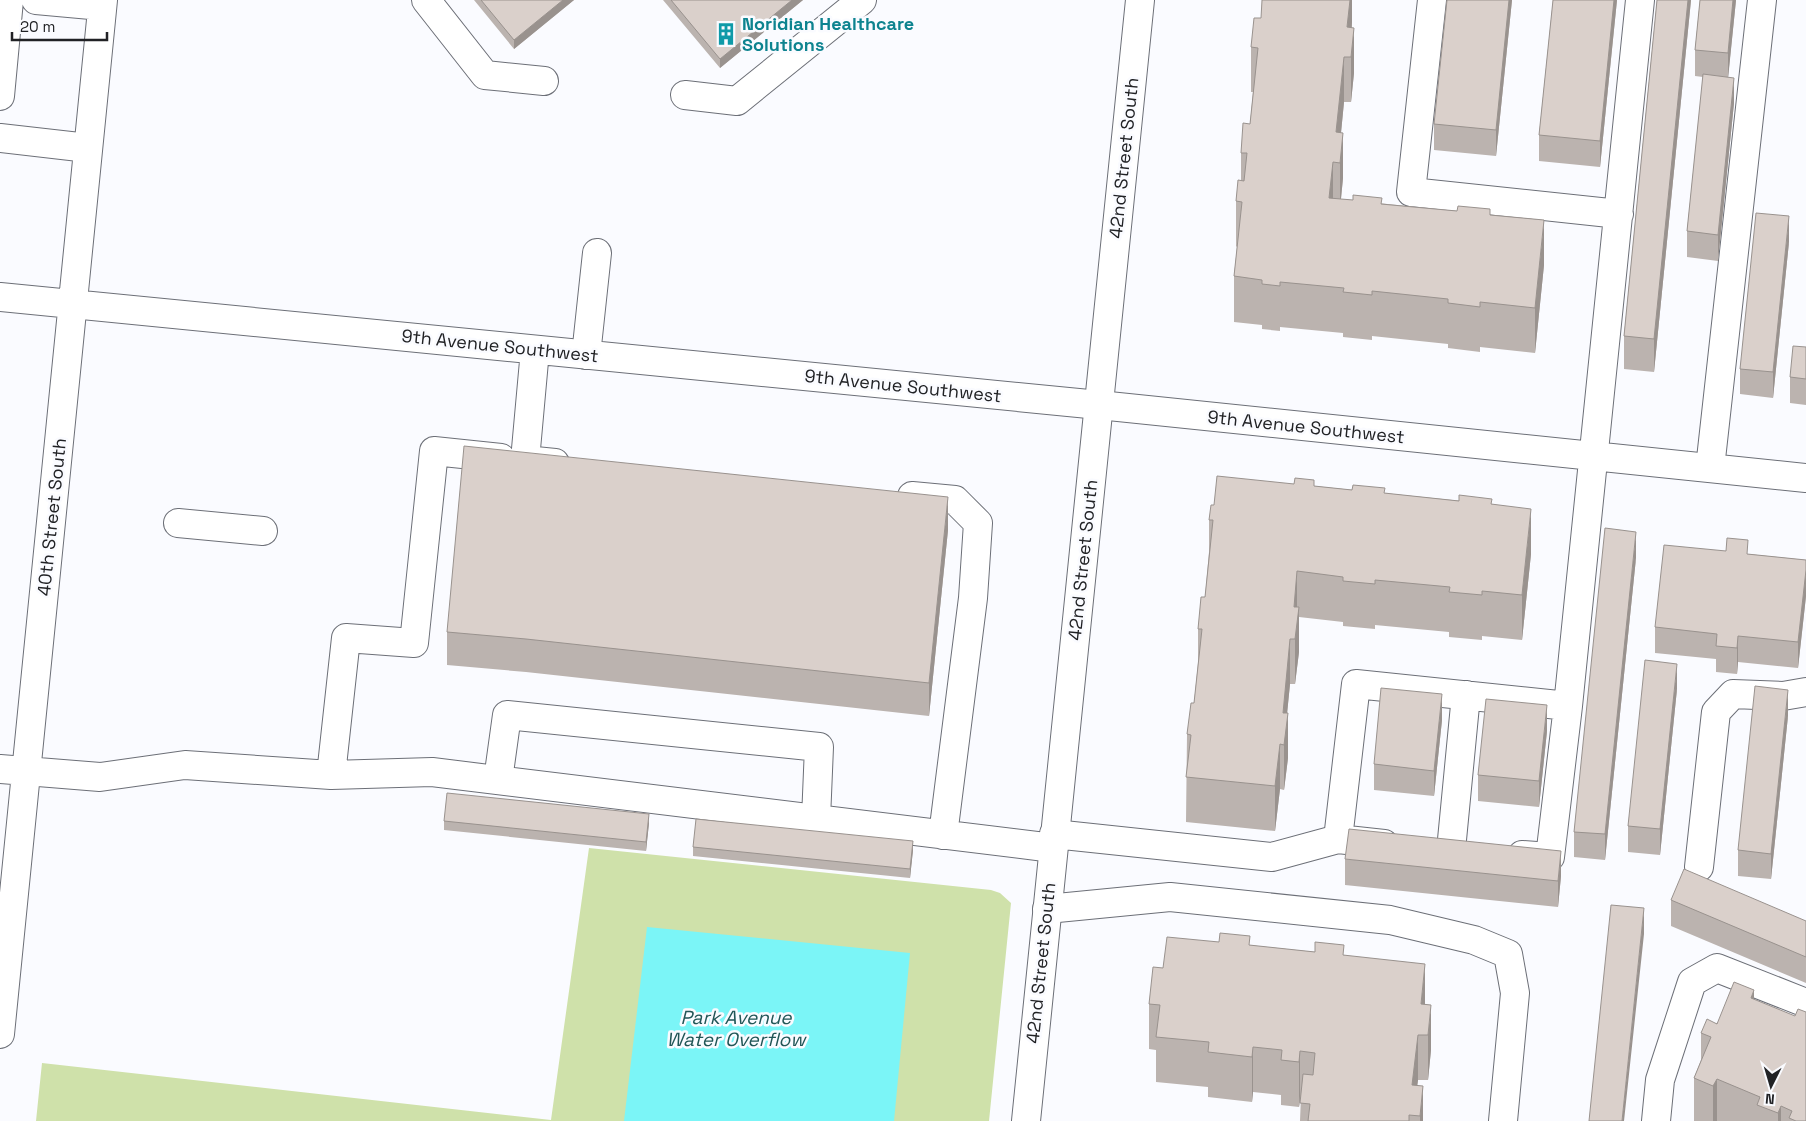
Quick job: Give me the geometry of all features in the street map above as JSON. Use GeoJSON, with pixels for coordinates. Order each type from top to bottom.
{"type":"FeatureCollection","features":[{"type":"Feature","properties":{"kind":"street"},"geometry":{"type":"LineString","coordinates":[[0,96],[9,0]]}},
{"type":"Feature","properties":{"kind":"street"},"geometry":{"type":"LineString","coordinates":[[36,0],[103,3]]}},
{"type":"Feature","properties":{"kind":"street"},"geometry":{"type":"LineString","coordinates":[[426,0],[485,75],[544,81]]}},
{"type":"Feature","properties":{"kind":"street"},"geometry":{"type":"LineString","coordinates":[[685,95],[737,101],[862,0]]}},
{"type":"Feature","properties":{"kind":"street","name":"42nd Street South"},"geometry":{"type":"LineString","coordinates":[[1026,1121],[1140,0]]}},
{"type":"Feature","properties":{"kind":"street"},"geometry":{"type":"LineString","coordinates":[[1432,0],[1412,192],[1618,214]]}},
{"type":"Feature","properties":{"kind":"street"},"geometry":{"type":"LineString","coordinates":[[1500,854],[1550,858],[1568,706],[1640,0]]}},
{"type":"Feature","properties":{"kind":"street"},"geometry":{"type":"LineString","coordinates":[[1710,468],[1762,0]]}},
{"type":"Feature","properties":{"kind":"street","name":"40th Street South"},"geometry":{"type":"LineString","coordinates":[[0,1034],[13,771],[73,304],[103,3]]}},
{"type":"Feature","properties":{"kind":"street"},"geometry":{"type":"LineString","coordinates":[[0,138],[88,148]]}},
{"type":"Feature","properties":{"kind":"street"},"geometry":{"type":"LineString","coordinates":[[586,355],[597,253]]}},
{"type":"Feature","properties":{"kind":"street","name":"9th Avenue Southwest"},"geometry":{"type":"LineString","coordinates":[[0,298],[1099,405],[1806,478]]}},
{"type":"Feature","properties":{"kind":"street"},"geometry":{"type":"LineString","coordinates":[[525,460],[535,350]]}},
{"type":"Feature","properties":{"kind":"street"},"geometry":{"type":"LineString","coordinates":[[331,775],[346,638],[414,643],[434,451],[584,466]]}},
{"type":"Feature","properties":{"kind":"street"},"geometry":{"type":"LineString","coordinates":[[886,494],[955,500],[978,523],[973,598],[943,834]]}},
{"type":"Feature","properties":{"kind":"street"},"geometry":{"type":"LineString","coordinates":[[178,523],[263,531]]}},
{"type":"Feature","properties":{"kind":"street"},"geometry":{"type":"LineString","coordinates":[[1338,839],[1356,684],[1568,706]]}},
{"type":"Feature","properties":{"kind":"street"},"geometry":{"type":"LineString","coordinates":[[1699,867],[1716,712],[1733,694],[1783,696],[1806,692]]}},
{"type":"Feature","properties":{"kind":"street"},"geometry":{"type":"LineString","coordinates":[[13,771],[100,777],[185,765],[331,775],[432,772],[943,834],[1272,857],[1338,839],[1461,851],[1466,695]]}},
{"type":"Feature","properties":{"kind":"street"},"geometry":{"type":"LineString","coordinates":[[498,780],[507,715],[819,747],[816,819]]}},
{"type":"Feature","properties":{"kind":"street"},"geometry":{"type":"LineString","coordinates":[[1047,909],[1170,897],[1390,920],[1474,940],[1508,954],[1515,993],[1503,1121]]}},
{"type":"Feature","properties":{"kind":"street"},"geometry":{"type":"LineString","coordinates":[[1656,1121],[1660,1080],[1692,982],[1717,968],[1806,1003]]}},
{"type":"Feature","properties":{"kind":"green space"},"geometry":{"type":"Polygon","coordinates":[[[589,848],[991,890],[1000,893],[1011,903],[989,1121],[36,1121],[42,1063],[551,1120],[589,848]]]}},
{"type":"Feature","properties":{"kind":"water","name":"Park Avenue Water Overflow"},"geometry":{"type":"Polygon","coordinates":[[[647,927],[910,953],[894,1121],[624,1121],[647,927]]]}},
{"type":"Feature","properties":{"kind":"building"},"geometry":{"type":"Polygon","coordinates":[[[481,0],[563,0],[514,40],[481,0]]]}},
{"type":"Feature","properties":{"kind":"building","name":"Noridian Healthcare Solutions"},"geometry":{"type":"Polygon","coordinates":[[[671,0],[792,0],[720,59],[671,0]]]}},
{"type":"Feature","properties":{"kind":"building"},"geometry":{"type":"Polygon","coordinates":[[[1262,0],[1350,0],[1347,27],[1354,28],[1351,57],[1344,57],[1336,132],[1343,133],[1340,163],[1333,162],[1329,198],[1353,200],[1353,195],[1382,198],[1381,204],[1457,211],[1458,206],[1490,209],[1490,215],[1544,220],[1535,308],[1480,302],[1480,307],[1448,303],[1448,299],[1372,291],[1372,295],[1343,292],[1344,288],[1280,282],[1280,286],[1262,284],[1262,280],[1234,276],[1242,202],[1236,201],[1238,180],[1244,181],[1247,153],[1241,153],[1243,123],[1250,124],[1258,48],[1251,47],[1254,18],[1261,18],[1262,0]]]}},
{"type":"Feature","properties":{"kind":"building"},"geometry":{"type":"Polygon","coordinates":[[[1447,0],[1509,0],[1496,130],[1434,124],[1447,0]]]}},
{"type":"Feature","properties":{"kind":"building"},"geometry":{"type":"Polygon","coordinates":[[[1553,0],[1614,0],[1600,141],[1539,135],[1553,0]]]}},
{"type":"Feature","properties":{"kind":"building"},"geometry":{"type":"Polygon","coordinates":[[[1657,0],[1688,0],[1654,339],[1624,336],[1657,0]]]}},
{"type":"Feature","properties":{"kind":"building"},"geometry":{"type":"Polygon","coordinates":[[[1700,0],[1733,0],[1728,53],[1695,50],[1700,0]]]}},
{"type":"Feature","properties":{"kind":"building"},"geometry":{"type":"Polygon","coordinates":[[[1703,74],[1734,78],[1718,235],[1687,231],[1703,74]]]}},
{"type":"Feature","properties":{"kind":"building"},"geometry":{"type":"Polygon","coordinates":[[[1756,213],[1789,216],[1773,372],[1740,369],[1756,213]]]}},
{"type":"Feature","properties":{"kind":"building"},"geometry":{"type":"Polygon","coordinates":[[[1793,346],[1806,347],[1806,379],[1790,377],[1793,346]]]}},
{"type":"Feature","properties":{"kind":"building"},"geometry":{"type":"Polygon","coordinates":[[[464,446],[948,497],[929,683],[447,632],[464,446]]]}},
{"type":"Feature","properties":{"kind":"building"},"geometry":{"type":"Polygon","coordinates":[[[1217,476],[1294,484],[1295,478],[1314,480],[1314,486],[1352,490],[1353,485],[1385,488],[1384,493],[1459,501],[1459,495],[1492,499],[1491,504],[1531,509],[1522,595],[1482,591],[1482,595],[1449,592],[1450,587],[1375,580],[1375,584],[1343,581],[1343,577],[1297,571],[1294,607],[1299,607],[1295,639],[1290,639],[1283,713],[1288,713],[1284,745],[1280,744],[1275,786],[1186,777],[1191,735],[1187,734],[1191,703],[1194,703],[1202,629],[1198,629],[1201,597],[1205,597],[1213,520],[1209,520],[1211,505],[1214,505],[1217,476]]]}},
{"type":"Feature","properties":{"kind":"building"},"geometry":{"type":"Polygon","coordinates":[[[1605,528],[1636,532],[1605,834],[1574,832],[1605,528]]]}},
{"type":"Feature","properties":{"kind":"building"},"geometry":{"type":"Polygon","coordinates":[[[1727,538],[1748,540],[1747,554],[1806,560],[1798,642],[1738,636],[1737,648],[1716,646],[1717,634],[1655,627],[1664,545],[1726,551],[1727,538]]]}},
{"type":"Feature","properties":{"kind":"building"},"geometry":{"type":"Polygon","coordinates":[[[1645,660],[1677,664],[1660,829],[1628,826],[1645,660]]]}},
{"type":"Feature","properties":{"kind":"building"},"geometry":{"type":"Polygon","coordinates":[[[1755,686],[1788,690],[1771,854],[1738,850],[1755,686]]]}},
{"type":"Feature","properties":{"kind":"building"},"geometry":{"type":"Polygon","coordinates":[[[1381,688],[1442,694],[1434,771],[1374,764],[1381,688]]]}},
{"type":"Feature","properties":{"kind":"building"},"geometry":{"type":"Polygon","coordinates":[[[1486,699],[1547,705],[1539,781],[1478,775],[1486,699]]]}},
{"type":"Feature","properties":{"kind":"building"},"geometry":{"type":"Polygon","coordinates":[[[447,793],[649,814],[646,842],[444,821],[447,793]]]}},
{"type":"Feature","properties":{"kind":"building"},"geometry":{"type":"Polygon","coordinates":[[[696,819],[913,841],[910,869],[693,847],[696,819]]]}},
{"type":"Feature","properties":{"kind":"building"},"geometry":{"type":"Polygon","coordinates":[[[1349,829],[1561,851],[1558,881],[1345,859],[1349,829]]]}},
{"type":"Feature","properties":{"kind":"building"},"geometry":{"type":"Polygon","coordinates":[[[1684,869],[1806,921],[1806,957],[1671,900],[1684,869]]]}},
{"type":"Feature","properties":{"kind":"building"},"geometry":{"type":"Polygon","coordinates":[[[1611,905],[1644,908],[1622,1121],[1589,1121],[1611,905]]]}},
{"type":"Feature","properties":{"kind":"building"},"geometry":{"type":"Polygon","coordinates":[[[1220,933],[1250,936],[1249,945],[1315,952],[1315,942],[1344,945],[1343,955],[1425,964],[1421,1004],[1431,1005],[1428,1035],[1418,1035],[1412,1085],[1423,1086],[1420,1116],[1409,1115],[1409,1121],[1308,1121],[1310,1104],[1300,1103],[1303,1074],[1313,1075],[1315,1053],[1300,1051],[1299,1062],[1281,1060],[1282,1050],[1253,1047],[1252,1057],[1208,1052],[1209,1042],[1156,1037],[1160,1005],[1149,1004],[1153,967],[1163,968],[1167,937],[1219,942],[1220,933]]]}},
{"type":"Feature","properties":{"kind":"building"},"geometry":{"type":"Polygon","coordinates":[[[1734,982],[1754,990],[1751,998],[1795,1016],[1798,1009],[1806,1012],[1806,1121],[1796,1121],[1789,1118],[1792,1111],[1781,1106],[1778,1113],[1757,1105],[1760,1097],[1717,1079],[1713,1086],[1694,1078],[1711,1037],[1701,1033],[1707,1019],[1717,1024],[1734,982]]]}},
{"type":"Feature","properties":{"kind":"place","name":"Noridian Healthcare Solutions"},"geometry":{"type":"Point","coordinates":[726,34]}}]}
